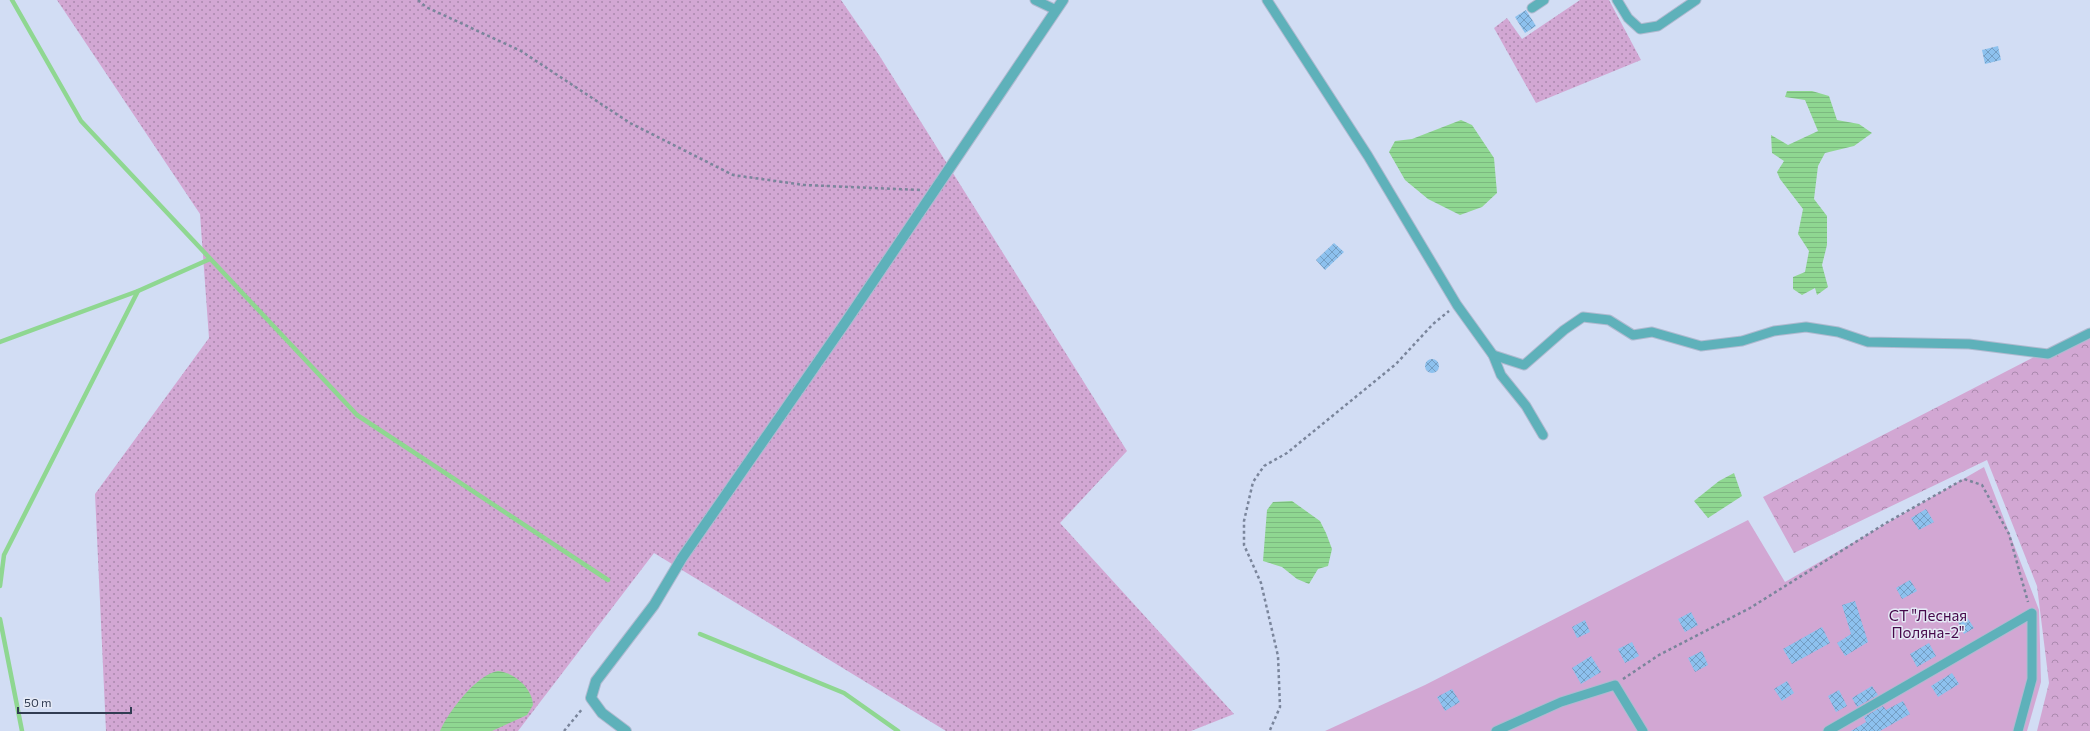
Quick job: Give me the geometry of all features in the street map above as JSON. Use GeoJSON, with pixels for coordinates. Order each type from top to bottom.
{"type":"FeatureCollection","features":[{"type":"Feature","properties":{"kind":"street"},"geometry":{"type":"LineString","coordinates":[[626,731],[602,713],[591,698],[596,681],[654,605],[682,558],[845,323],[1063,0]]}},
{"type":"Feature","properties":{"kind":"lane"},"geometry":{"type":"LineString","coordinates":[[1035,0],[1056,10]]}},
{"type":"Feature","properties":{"kind":"lane"},"geometry":{"type":"LineString","coordinates":[[1267,0],[1368,156],[1457,305],[1493,355],[1501,375],[1526,406],[1544,434]]}},
{"type":"Feature","properties":{"kind":"lane"},"geometry":{"type":"LineString","coordinates":[[1532,8],[1544,0]]}},
{"type":"Feature","properties":{"kind":"lane"},"geometry":{"type":"LineString","coordinates":[[1617,0],[1628,18],[1640,29],[1658,26],[1696,0]]}},
{"type":"Feature","properties":{"kind":"lane"},"geometry":{"type":"LineString","coordinates":[[1493,355],[1524,365],[1564,330],[1583,317],[1609,320],[1633,335],[1652,332],[1701,346],[1742,340],[1774,331],[1806,327],[1838,332],[1868,342],[1969,344],[2048,354],[2090,333]]}},
{"type":"Feature","properties":{"kind":"lane"},"geometry":{"type":"LineString","coordinates":[[1828,731],[2032,613]]}},
{"type":"Feature","properties":{"kind":"lane"},"geometry":{"type":"LineString","coordinates":[[2018,731],[2032,679],[2032,613]]}},
{"type":"Feature","properties":{"kind":"lane"},"geometry":{"type":"LineString","coordinates":[[1496,731],[1561,702],[1615,685],[1643,731]]}},
{"type":"Feature","properties":{"kind":"path"},"geometry":{"type":"LineString","coordinates":[[418,0],[426,7],[521,51],[630,123],[734,175],[804,185],[933,191]]}},
{"type":"Feature","properties":{"kind":"path"},"geometry":{"type":"LineString","coordinates":[[1270,730],[1280,707],[1278,656],[1261,584],[1244,545],[1244,521],[1253,482],[1264,466],[1287,453],[1396,364],[1433,324],[1457,305]]}},
{"type":"Feature","properties":{"kind":"path"},"geometry":{"type":"LineString","coordinates":[[1615,685],[1659,655],[1750,608],[1886,523],[1964,479],[1982,485],[2009,534],[2032,613]]}},
{"type":"Feature","properties":{"kind":"path"},"geometry":{"type":"LineString","coordinates":[[564,731],[591,698]]}},
{"type":"Feature","properties":{"kind":"green space"},"geometry":{"type":"Polygon","coordinates":[[[57,0],[841,0],[879,55],[1127,451],[1060,523],[1234,714],[1191,731],[946,731],[654,553],[518,731],[106,731],[95,494],[209,338],[200,214],[57,0]]]}},
{"type":"Feature","properties":{"kind":"green space"},"geometry":{"type":"Polygon","coordinates":[[[1580,0],[1609,0],[1641,60],[1536,103],[1494,28],[1507,18],[1522,39],[1580,0]]]}},
{"type":"Feature","properties":{"kind":"green space"},"geometry":{"type":"Polygon","coordinates":[[[2090,328],[2090,731],[2037,731],[2049,683],[2037,586],[1987,460],[1794,553],[1763,497],[2090,328]]]}},
{"type":"Feature","properties":{"kind":"green space","name":"СТ \"Лесная Поляна-2\""},"geometry":{"type":"Polygon","coordinates":[[[1984,467],[2039,610],[2041,682],[2027,731],[1325,731],[1425,685],[1748,520],[1785,582],[1984,467]]]}},
{"type":"Feature","properties":{"kind":"shaded area"},"geometry":{"type":"Polygon","coordinates":[[[1787,91],[1812,91],[1829,96],[1837,120],[1859,124],[1872,133],[1854,146],[1825,153],[1818,166],[1814,199],[1827,216],[1827,245],[1822,265],[1828,287],[1817,295],[1815,288],[1802,295],[1793,289],[1793,277],[1805,272],[1809,251],[1798,234],[1803,209],[1780,179],[1777,172],[1784,161],[1772,153],[1771,135],[1788,145],[1818,131],[1805,100],[1785,97],[1787,91]]]}},
{"type":"Feature","properties":{"kind":"shaded area"},"geometry":{"type":"Polygon","coordinates":[[[1461,120],[1472,125],[1494,158],[1497,193],[1482,207],[1460,215],[1428,199],[1405,180],[1389,152],[1395,141],[1412,139],[1461,120]]]}},
{"type":"Feature","properties":{"kind":"shaded area"},"geometry":{"type":"Polygon","coordinates":[[[1734,473],[1742,496],[1708,518],[1694,501],[1719,481],[1734,473]]]}},
{"type":"Feature","properties":{"kind":"shaded area"},"geometry":{"type":"Polygon","coordinates":[[[1292,501],[1320,521],[1332,549],[1328,566],[1318,569],[1309,584],[1297,579],[1282,567],[1263,561],[1267,510],[1273,502],[1292,501]]]}},
{"type":"Feature","properties":{"kind":"shaded area"},"geometry":{"type":"Polygon","coordinates":[[[498,671],[504,672],[522,682],[530,693],[533,705],[527,715],[492,731],[440,731],[449,714],[464,695],[481,679],[498,671]]]}},
{"type":"Feature","properties":{"kind":"building"},"geometry":{"type":"Polygon","coordinates":[[[1526,10],[1536,26],[1525,33],[1515,17],[1526,10]]]}},
{"type":"Feature","properties":{"kind":"building"},"geometry":{"type":"Polygon","coordinates":[[[1998,46],[2001,60],[1985,64],[1982,50],[1998,46]]]}},
{"type":"Feature","properties":{"kind":"building"},"geometry":{"type":"Polygon","coordinates":[[[1334,243],[1344,252],[1325,270],[1316,260],[1334,243]]]}},
{"type":"Feature","properties":{"kind":"building"},"geometry":{"type":"Polygon","coordinates":[[[1429,359],[1435,359],[1439,363],[1439,369],[1435,373],[1429,373],[1425,369],[1425,363],[1429,359]]]}},
{"type":"Feature","properties":{"kind":"building"},"geometry":{"type":"Polygon","coordinates":[[[1926,509],[1934,522],[1919,530],[1911,518],[1926,509]]]}},
{"type":"Feature","properties":{"kind":"building"},"geometry":{"type":"Polygon","coordinates":[[[1910,580],[1917,591],[1902,599],[1896,588],[1910,580]]]}},
{"type":"Feature","properties":{"kind":"building"},"geometry":{"type":"Polygon","coordinates":[[[1855,601],[1868,642],[1845,656],[1837,643],[1851,634],[1842,605],[1855,601]]]}},
{"type":"Feature","properties":{"kind":"building"},"geometry":{"type":"Polygon","coordinates":[[[1691,612],[1698,625],[1685,632],[1678,619],[1691,612]]]}},
{"type":"Feature","properties":{"kind":"building"},"geometry":{"type":"Polygon","coordinates":[[[1967,617],[1974,628],[1964,634],[1958,622],[1967,617]]]}},
{"type":"Feature","properties":{"kind":"building"},"geometry":{"type":"Polygon","coordinates":[[[1585,620],[1590,632],[1577,638],[1572,627],[1585,620]]]}},
{"type":"Feature","properties":{"kind":"building"},"geometry":{"type":"Polygon","coordinates":[[[1822,627],[1830,643],[1792,664],[1783,649],[1822,627]]]}},
{"type":"Feature","properties":{"kind":"building"},"geometry":{"type":"Polygon","coordinates":[[[1632,642],[1639,656],[1625,663],[1618,649],[1632,642]]]}},
{"type":"Feature","properties":{"kind":"building"},"geometry":{"type":"Polygon","coordinates":[[[1929,643],[1936,656],[1917,667],[1910,654],[1929,643]]]}},
{"type":"Feature","properties":{"kind":"building"},"geometry":{"type":"Polygon","coordinates":[[[1702,651],[1708,665],[1695,672],[1688,658],[1702,651]]]}},
{"type":"Feature","properties":{"kind":"building"},"geometry":{"type":"Polygon","coordinates":[[[1591,656],[1601,672],[1581,684],[1572,668],[1591,656]]]}},
{"type":"Feature","properties":{"kind":"building"},"geometry":{"type":"Polygon","coordinates":[[[1952,673],[1959,684],[1938,697],[1931,686],[1952,673]]]}},
{"type":"Feature","properties":{"kind":"building"},"geometry":{"type":"Polygon","coordinates":[[[1787,681],[1794,693],[1782,701],[1774,689],[1787,681]]]}},
{"type":"Feature","properties":{"kind":"building"},"geometry":{"type":"Polygon","coordinates":[[[1872,686],[1878,695],[1857,707],[1852,698],[1872,686]]]}},
{"type":"Feature","properties":{"kind":"building"},"geometry":{"type":"Polygon","coordinates":[[[1452,689],[1460,702],[1445,711],[1437,697],[1452,689]]]}},
{"type":"Feature","properties":{"kind":"building"},"geometry":{"type":"Polygon","coordinates":[[[1839,690],[1847,706],[1836,712],[1828,696],[1839,690]]]}},
{"type":"Feature","properties":{"kind":"building"},"geometry":{"type":"Polygon","coordinates":[[[1903,701],[1910,714],[1880,731],[1851,731],[1866,722],[1864,717],[1883,706],[1886,710],[1903,701]]]}},
{"type":"Feature","properties":{"kind":"waterway"},"geometry":{"type":"LineString","coordinates":[[12,0],[81,121],[357,415],[608,580]]}},
{"type":"Feature","properties":{"kind":"waterway"},"geometry":{"type":"LineString","coordinates":[[0,586],[4,555],[138,291],[210,259]]}},
{"type":"Feature","properties":{"kind":"waterway"},"geometry":{"type":"LineString","coordinates":[[0,342],[138,291]]}},
{"type":"Feature","properties":{"kind":"waterway"},"geometry":{"type":"LineString","coordinates":[[0,619],[22,731]]}},
{"type":"Feature","properties":{"kind":"waterway"},"geometry":{"type":"LineString","coordinates":[[700,634],[844,693],[898,731]]}}]}
